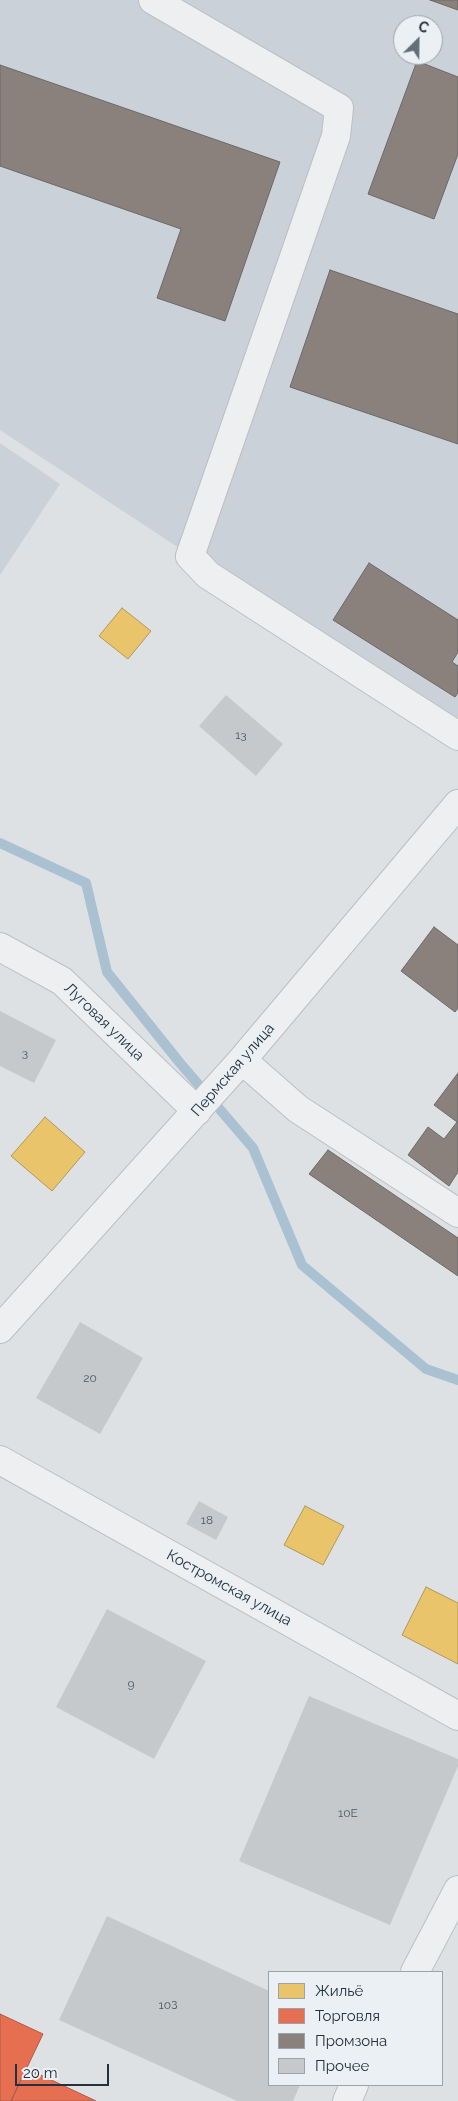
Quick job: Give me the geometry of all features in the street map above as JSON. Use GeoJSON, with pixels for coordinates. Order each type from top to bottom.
{"type":"FeatureCollection","features":[{"type":"Feature","properties":{"kind":"street"},"geometry":{"type":"LineString","coordinates":[[153,0],[339,108],[336,136],[190,556],[208,575],[458,736]]}},
{"type":"Feature","properties":{"kind":"street","name":"Пермская улица"},"geometry":{"type":"LineString","coordinates":[[0,1329],[242,1060],[458,804]]}},
{"type":"Feature","properties":{"kind":"street","name":"Луговая улица"},"geometry":{"type":"LineString","coordinates":[[0,947],[62,981],[197,1111]]}},
{"type":"Feature","properties":{"kind":"street"},"geometry":{"type":"LineString","coordinates":[[242,1060],[298,1109],[458,1213]]}},
{"type":"Feature","properties":{"kind":"street","name":"Костромская улица"},"geometry":{"type":"LineString","coordinates":[[0,1460],[458,1716]]}},
{"type":"Feature","properties":{"kind":"street"},"geometry":{"type":"LineString","coordinates":[[416,1971],[458,1890]]}},
{"type":"Feature","properties":{"kind":"street"},"geometry":{"type":"LineString","coordinates":[[347,2101],[354,2086]]}},
{"type":"Feature","properties":{"kind":"shaded area"},"geometry":{"type":"Polygon","coordinates":[[[0,0],[458,0],[458,732],[0,430],[0,0]]]}},
{"type":"Feature","properties":{"kind":"shaded area"},"geometry":{"type":"Polygon","coordinates":[[[0,443],[60,484],[0,575],[0,443]]]}},
{"type":"Feature","properties":{"kind":"building: Жильё"},"geometry":{"type":"Polygon","coordinates":[[[122,608],[151,631],[128,659],[99,636],[122,608]]]}},
{"type":"Feature","properties":{"kind":"building: Жильё"},"geometry":{"type":"Polygon","coordinates":[[[45,1117],[85,1152],[52,1191],[11,1156],[45,1117]]]}},
{"type":"Feature","properties":{"kind":"building: Жильё"},"geometry":{"type":"Polygon","coordinates":[[[305,1506],[344,1526],[323,1565],[284,1545],[305,1506]]]}},
{"type":"Feature","properties":{"kind":"building: Жильё"},"geometry":{"type":"Polygon","coordinates":[[[426,1587],[458,1603],[458,1664],[402,1635],[426,1587]]]}},
{"type":"Feature","properties":{"kind":"building: Торговля"},"geometry":{"type":"Polygon","coordinates":[[[0,2014],[43,2034],[11,2101],[0,2101],[0,2014]]]}},
{"type":"Feature","properties":{"kind":"building: Торговля"},"geometry":{"type":"Polygon","coordinates":[[[26,2068],[96,2101],[11,2101],[26,2068]]]}},
{"type":"Feature","properties":{"kind":"building: Промзона"},"geometry":{"type":"Polygon","coordinates":[[[430,0],[458,0],[458,10],[430,0]]]}},
{"type":"Feature","properties":{"kind":"building: Промзона"},"geometry":{"type":"Polygon","coordinates":[[[0,65],[280,162],[225,321],[157,298],[181,229],[0,166],[0,65]]]}},
{"type":"Feature","properties":{"kind":"building: Промзона"},"geometry":{"type":"Polygon","coordinates":[[[416,65],[427,65],[458,77],[458,154],[434,219],[368,194],[416,65]]]}},
{"type":"Feature","properties":{"kind":"building: Промзона"},"geometry":{"type":"Polygon","coordinates":[[[330,270],[458,314],[458,444],[290,387],[330,270]]]}},
{"type":"Feature","properties":{"kind":"building: Промзона"},"geometry":{"type":"Polygon","coordinates":[[[369,563],[458,620],[458,652],[452,662],[458,666],[458,693],[455,697],[333,620],[369,563]]]}},
{"type":"Feature","properties":{"kind":"building: Промзона"},"geometry":{"type":"Polygon","coordinates":[[[434,927],[458,945],[458,1008],[455,1012],[401,971],[434,927]]]}},
{"type":"Feature","properties":{"kind":"building: Промзона"},"geometry":{"type":"Polygon","coordinates":[[[458,1073],[458,1172],[449,1186],[408,1155],[428,1127],[444,1139],[457,1122],[434,1105],[458,1073]]]}},
{"type":"Feature","properties":{"kind":"building: Промзона"},"geometry":{"type":"Polygon","coordinates":[[[328,1150],[458,1238],[458,1276],[309,1174],[328,1150]]]}},
{"type":"Feature","properties":{"kind":"building: Прочее"},"geometry":{"type":"Polygon","coordinates":[[[226,695],[283,744],[256,776],[199,726],[226,695]]]}},
{"type":"Feature","properties":{"kind":"building: Прочее"},"geometry":{"type":"Polygon","coordinates":[[[0,1011],[56,1040],[34,1083],[0,1066],[0,1011]]]}},
{"type":"Feature","properties":{"kind":"building: Прочее"},"geometry":{"type":"Polygon","coordinates":[[[80,1322],[143,1358],[100,1434],[36,1398],[80,1322]]]}},
{"type":"Feature","properties":{"kind":"building: Прочее"},"geometry":{"type":"Polygon","coordinates":[[[199,1501],[228,1517],[216,1540],[186,1524],[199,1501]]]}},
{"type":"Feature","properties":{"kind":"building: Прочее"},"geometry":{"type":"Polygon","coordinates":[[[107,1609],[206,1661],[154,1759],[56,1707],[107,1609]]]}},
{"type":"Feature","properties":{"kind":"building: Прочее"},"geometry":{"type":"Polygon","coordinates":[[[309,1696],[458,1759],[458,1766],[390,1925],[239,1861],[309,1696]]]}},
{"type":"Feature","properties":{"kind":"building: Прочее"},"geometry":{"type":"Polygon","coordinates":[[[107,1916],[268,1991],[268,2086],[300,2086],[293,2101],[237,2101],[59,2020],[107,1916]]]}},
{"type":"Feature","properties":{"kind":"waterway"},"geometry":{"type":"LineString","coordinates":[[0,843],[86,883],[107,972],[180,1063],[253,1148],[302,1265],[426,1369],[458,1380]]}}]}
